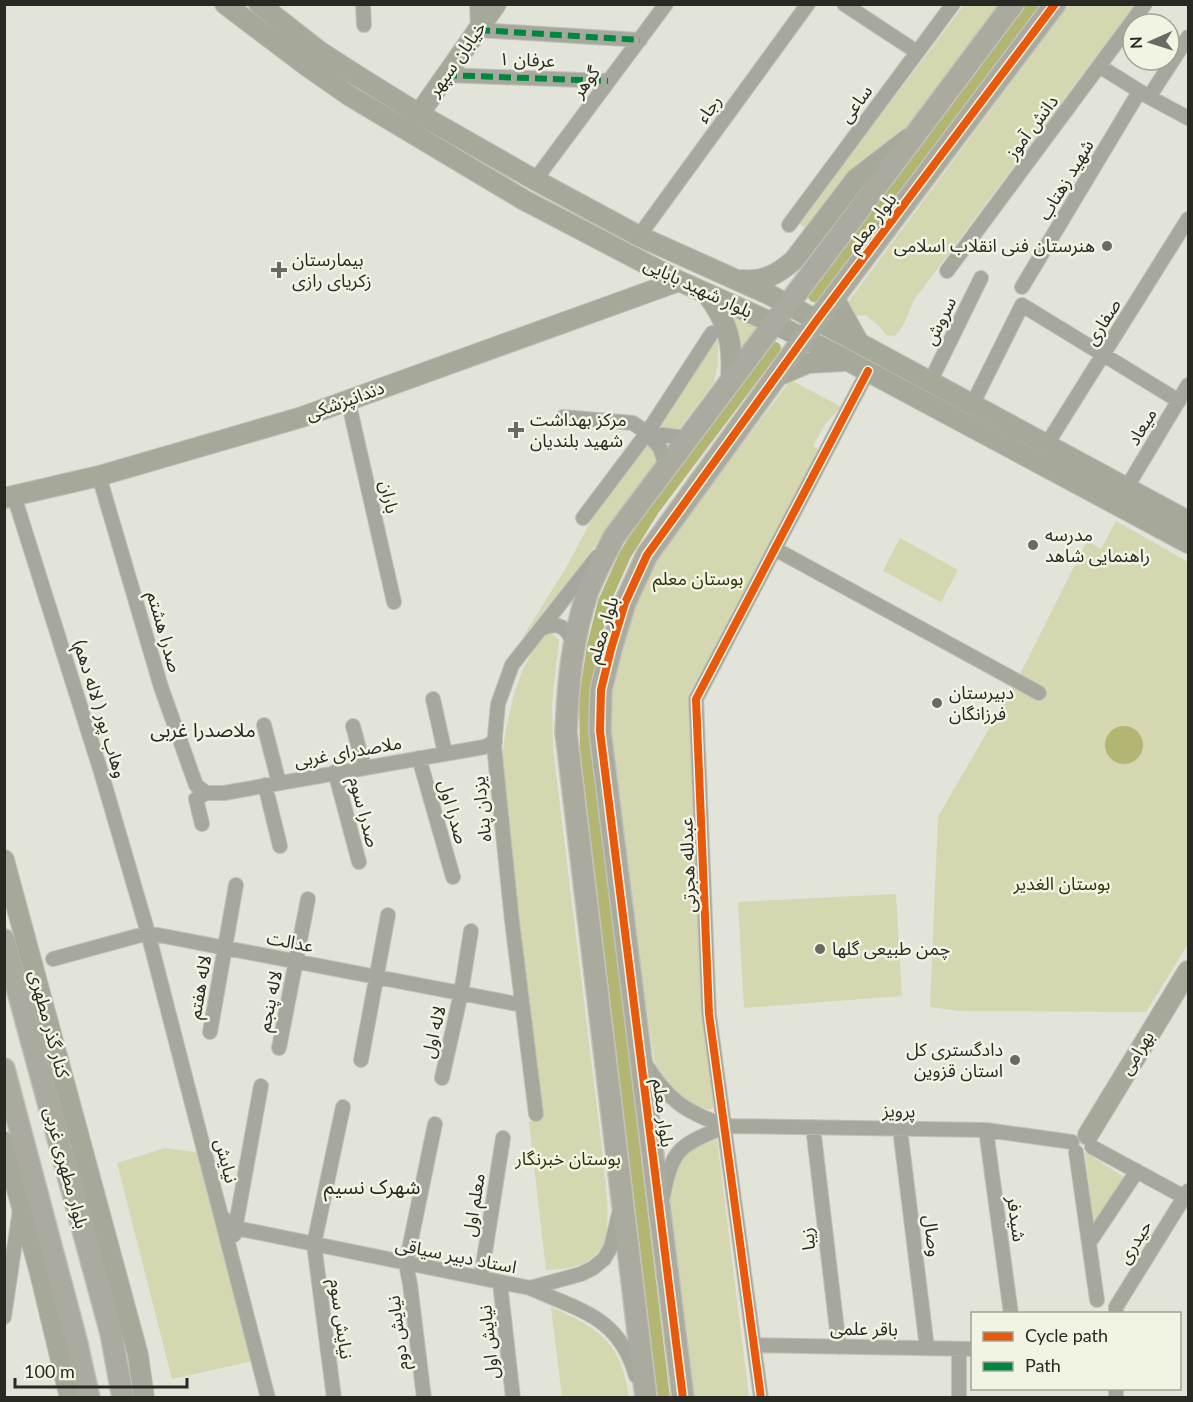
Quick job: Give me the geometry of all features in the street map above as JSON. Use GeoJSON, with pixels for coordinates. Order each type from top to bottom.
{"type":"FeatureCollection","features":[{"type":"Feature","properties":{"kind":"main road","name":"بلوار شهید بابایی"},"geometry":{"type":"LineString","coordinates":[[225,4],[350,96],[524,200],[679,281],[773,323],[849,361],[1188,543]]}},
{"type":"Feature","properties":{"kind":"main road","name":"بلوار شهید بابایی"},"geometry":{"type":"LineString","coordinates":[[259,4],[319,51],[419,114],[535,180],[639,236],[787,304],[1188,521]]}},
{"type":"Feature","properties":{"kind":"main road","name":"خیابان سپهر"},"geometry":{"type":"LineString","coordinates":[[419,114],[496,4]]}},
{"type":"Feature","properties":{"kind":"main road","name":"بلوار معلم"},"geometry":{"type":"LineString","coordinates":[[645,1398],[566,732],[567,686],[573,646],[589,590],[614,537],[1012,4]]}},
{"type":"Feature","properties":{"kind":"main road","name":"بلوار معلم"},"geometry":{"type":"LineString","coordinates":[[683,1398],[600,731],[601,690],[611,649],[625,603],[647,555],[817,320],[1055,4]]}},
{"type":"Feature","properties":{"kind":"main road"},"geometry":{"type":"LineString","coordinates":[[728,276],[744,280],[760,280],[770,278],[783,270],[794,260],[856,179],[915,134]]}},
{"type":"Feature","properties":{"kind":"main road","name":"دندانپزشکی"},"geometry":{"type":"LineString","coordinates":[[9,497],[99,476],[238,436],[348,400],[679,281]]}},
{"type":"Feature","properties":{"kind":"main road"},"geometry":{"type":"LineString","coordinates":[[707,294],[720,312],[729,333],[732,357],[731,380]]}},
{"type":"Feature","properties":{"kind":"main road"},"geometry":{"type":"LineString","coordinates":[[834,298],[859,343]]}},
{"type":"Feature","properties":{"kind":"main road"},"geometry":{"type":"LineString","coordinates":[[777,376],[808,363],[849,361]]}},
{"type":"Feature","properties":{"kind":"main road","name":"کنار گذر مطهری"},"geometry":{"type":"LineString","coordinates":[[4,860],[138,1354],[144,1398]]}},
{"type":"Feature","properties":{"kind":"main road","name":"بلوار مطهری غربی"},"geometry":{"type":"LineString","coordinates":[[4,940],[111,1333],[123,1398]]}},
{"type":"Feature","properties":{"kind":"main road","name":"بهرامی"},"geometry":{"type":"LineString","coordinates":[[1082,1144],[1188,971]]}},
{"type":"Feature","properties":{"kind":"main road"},"geometry":{"type":"LineString","coordinates":[[29,1030],[59,1062]]}},
{"type":"Feature","properties":{"kind":"main road","name":"بلوار مطهری غربی"},"geometry":{"type":"LineString","coordinates":[[4,1069],[65,1296],[88,1398]]}},
{"type":"Feature","properties":{"kind":"main road"},"geometry":{"type":"LineString","coordinates":[[4,1142],[14,1194],[40,1273],[70,1398]]}},
{"type":"Feature","properties":{"kind":"main road"},"geometry":{"type":"LineString","coordinates":[[40,1273],[65,1296]]}},
{"type":"Feature","properties":{"kind":"street"},"geometry":{"type":"LineString","coordinates":[[363,4],[364,26]]}},
{"type":"Feature","properties":{"kind":"street"},"geometry":{"type":"LineString","coordinates":[[477,4],[478,30],[640,39]]}},
{"type":"Feature","properties":{"kind":"street","name":"گوهر"},"geometry":{"type":"LineString","coordinates":[[535,180],[666,4]]}},
{"type":"Feature","properties":{"kind":"street","name":"رجاء"},"geometry":{"type":"LineString","coordinates":[[639,236],[808,4]]}},
{"type":"Feature","properties":{"kind":"street"},"geometry":{"type":"LineString","coordinates":[[844,4],[917,52]]}},
{"type":"Feature","properties":{"kind":"street","name":"ساعی"},"geometry":{"type":"LineString","coordinates":[[789,225],[953,4]]}},
{"type":"Feature","properties":{"kind":"street","name":"دانش آموز"},"geometry":{"type":"LineString","coordinates":[[947,271],[1145,4]]}},
{"type":"Feature","properties":{"kind":"street","name":"شهید زهتاب"},"geometry":{"type":"LineString","coordinates":[[1023,286],[1144,94],[1188,36]]}},
{"type":"Feature","properties":{"kind":"street"},"geometry":{"type":"LineString","coordinates":[[1099,66],[1188,118]]}},
{"type":"Feature","properties":{"kind":"street","name":"عرفان ۱"},"geometry":{"type":"LineString","coordinates":[[445,75],[609,81]]}},
{"type":"Feature","properties":{"kind":"street","name":"صفاری"},"geometry":{"type":"LineString","coordinates":[[1047,444],[1188,219]]}},
{"type":"Feature","properties":{"kind":"street","name":"سروش"},"geometry":{"type":"LineString","coordinates":[[931,380],[981,278]]}},
{"type":"Feature","properties":{"kind":"street"},"geometry":{"type":"LineString","coordinates":[[973,403],[1022,305],[1179,401]]}},
{"type":"Feature","properties":{"kind":"street"},"geometry":{"type":"LineString","coordinates":[[583,518],[647,433],[712,333]]}},
{"type":"Feature","properties":{"kind":"street","name":"عبدلله هجرتی"},"geometry":{"type":"LineString","coordinates":[[761,1398],[726,1125],[709,1014],[696,699],[868,371]]}},
{"type":"Feature","properties":{"kind":"street","name":"میعاد"},"geometry":{"type":"LineString","coordinates":[[1127,488],[1188,385]]}},
{"type":"Feature","properties":{"kind":"street","name":"باران"},"geometry":{"type":"LineString","coordinates":[[348,400],[394,602]]}},
{"type":"Feature","properties":{"kind":"street"},"geometry":{"type":"LineString","coordinates":[[563,417],[633,423],[647,433],[660,448],[666,466]]}},
{"type":"Feature","properties":{"kind":"street"},"geometry":{"type":"LineString","coordinates":[[647,433],[687,438]]}},
{"type":"Feature","properties":{"kind":"street","name":"صدرا هشتم"},"geometry":{"type":"LineString","coordinates":[[99,476],[161,687],[196,785],[206,793]]}},
{"type":"Feature","properties":{"kind":"street","name":"وهاب پور ( لاله دهم)"},"geometry":{"type":"LineString","coordinates":[[9,497],[101,772],[148,933]]}},
{"type":"Feature","properties":{"kind":"street","name":"یزدان پناه"},"geometry":{"type":"LineString","coordinates":[[536,1114],[512,921],[495,742],[498,704],[512,665],[614,537]]}},
{"type":"Feature","properties":{"kind":"street"},"geometry":{"type":"LineString","coordinates":[[775,549],[1039,693]]}},
{"type":"Feature","properties":{"kind":"street"},"geometry":{"type":"LineString","coordinates":[[541,629],[552,625],[565,628],[573,646]]}},
{"type":"Feature","properties":{"kind":"street"},"geometry":{"type":"LineString","coordinates":[[433,699],[445,753]]}},
{"type":"Feature","properties":{"kind":"street"},"geometry":{"type":"LineString","coordinates":[[264,725],[279,783]]}},
{"type":"Feature","properties":{"kind":"street"},"geometry":{"type":"LineString","coordinates":[[353,726],[364,767]]}},
{"type":"Feature","properties":{"kind":"street","name":"ملاصدرای غربی"},"geometry":{"type":"LineString","coordinates":[[206,793],[224,793],[484,747],[495,742]]}},
{"type":"Feature","properties":{"kind":"street","name":"صدرا اول"},"geometry":{"type":"LineString","coordinates":[[419,758],[453,877]]}},
{"type":"Feature","properties":{"kind":"street","name":"صدرا سوم"},"geometry":{"type":"LineString","coordinates":[[335,772],[359,862]]}},
{"type":"Feature","properties":{"kind":"street"},"geometry":{"type":"LineString","coordinates":[[265,785],[280,846]]}},
{"type":"Feature","properties":{"kind":"street"},"geometry":{"type":"LineString","coordinates":[[202,824],[196,799],[206,793]]}},
{"type":"Feature","properties":{"kind":"street","name":"لاله هفتم"},"geometry":{"type":"LineString","coordinates":[[210,1032],[236,885]]}},
{"type":"Feature","properties":{"kind":"street","name":"لاله پنجم"},"geometry":{"type":"LineString","coordinates":[[279,1048],[308,899]]}},
{"type":"Feature","properties":{"kind":"street"},"geometry":{"type":"LineString","coordinates":[[361,1060],[388,915]]}},
{"type":"Feature","properties":{"kind":"street","name":"لاله اول"},"geometry":{"type":"LineString","coordinates":[[442,1078],[461,993],[471,931]]}},
{"type":"Feature","properties":{"kind":"street","name":"عدالت"},"geometry":{"type":"LineString","coordinates":[[53,959],[148,933],[522,1005]]}},
{"type":"Feature","properties":{"kind":"street","name":"نيايش"},"geometry":{"type":"LineString","coordinates":[[148,933],[268,1398]]}},
{"type":"Feature","properties":{"kind":"street"},"geometry":{"type":"LineString","coordinates":[[27,942],[53,959],[39,987]]}},
{"type":"Feature","properties":{"kind":"street","name":"پرویز"},"geometry":{"type":"LineString","coordinates":[[640,1055],[655,1080],[669,1096],[687,1110],[726,1125],[986,1130],[1082,1144],[1187,1195]]}},
{"type":"Feature","properties":{"kind":"street"},"geometry":{"type":"LineString","coordinates":[[230,1249],[236,1228],[261,1086]]}},
{"type":"Feature","properties":{"kind":"street","name":"نیایش سوم"},"geometry":{"type":"LineString","coordinates":[[334,1398],[314,1244],[343,1107]]}},
{"type":"Feature","properties":{"kind":"street"},"geometry":{"type":"LineString","coordinates":[[406,1264],[435,1124]]}},
{"type":"Feature","properties":{"kind":"street","name":"پرویز"},"geometry":{"type":"LineString","coordinates":[[660,1217],[666,1179],[676,1154],[685,1144],[726,1125]]}},
{"type":"Feature","properties":{"kind":"street","name":"زیبا"},"geometry":{"type":"LineString","coordinates":[[813,1127],[839,1347]]}},
{"type":"Feature","properties":{"kind":"street","name":"وصال"},"geometry":{"type":"LineString","coordinates":[[900,1129],[927,1348]]}},
{"type":"Feature","properties":{"kind":"street","name":"شیدفر"},"geometry":{"type":"LineString","coordinates":[[986,1130],[1011,1312]]}},
{"type":"Feature","properties":{"kind":"street","name":"معلم اول"},"geometry":{"type":"LineString","coordinates":[[480,1278],[503,1138]]}},
{"type":"Feature","properties":{"kind":"street"},"geometry":{"type":"LineString","coordinates":[[1082,1144],[1089,1243],[1097,1300]]}},
{"type":"Feature","properties":{"kind":"street"},"geometry":{"type":"LineString","coordinates":[[1089,1243],[1137,1171]]}},
{"type":"Feature","properties":{"kind":"street"},"geometry":{"type":"LineString","coordinates":[[4,1317],[14,1194]]}},
{"type":"Feature","properties":{"kind":"street","name":"حیدری"},"geometry":{"type":"LineString","coordinates":[[1116,1312],[1116,1307],[1187,1195]]}},
{"type":"Feature","properties":{"kind":"street","name":"استاد دبیر سیاقی"},"geometry":{"type":"LineString","coordinates":[[236,1228],[530,1288],[581,1274],[604,1259],[611,1247],[622,1200]]}},
{"type":"Feature","properties":{"kind":"street"},"geometry":{"type":"LineString","coordinates":[[222,1217],[236,1228]]}},
{"type":"Feature","properties":{"kind":"street","name":"نیایش دوم"},"geometry":{"type":"LineString","coordinates":[[406,1264],[424,1398]]}},
{"type":"Feature","properties":{"kind":"street","name":"نیایش اول"},"geometry":{"type":"LineString","coordinates":[[500,1283],[513,1398]]}},
{"type":"Feature","properties":{"kind":"street"},"geometry":{"type":"LineString","coordinates":[[530,1288],[587,1312],[615,1332],[633,1363],[645,1398]]}},
{"type":"Feature","properties":{"kind":"street","name":"باقر علمی"},"geometry":{"type":"LineString","coordinates":[[755,1345],[966,1349]]}},
{"type":"Feature","properties":{"kind":"street"},"geometry":{"type":"LineString","coordinates":[[959,1398],[966,1349]]}},
{"type":"Feature","properties":{"kind":"green space"},"geometry":{"type":"Polygon","coordinates":[[[964,5],[1000,5],[896,142],[809,231],[799,223],[964,5]]]}},
{"type":"Feature","properties":{"kind":"green space"},"geometry":{"type":"Polygon","coordinates":[[[1069,5],[1132,5],[1129,12],[1121,12],[1121,23],[914,300],[903,326],[895,336],[886,335],[866,315],[854,316],[843,309],[1069,5]]]}},
{"type":"Feature","properties":{"kind":"green space"},"geometry":{"type":"Polygon","coordinates":[[[729,313],[760,326],[738,357],[736,328],[729,313]]]}},
{"type":"Feature","properties":{"kind":"green space"},"geometry":{"type":"Polygon","coordinates":[[[718,339],[718,364],[714,382],[679,429],[669,431],[659,425],[718,339]]]}},
{"type":"Feature","properties":{"kind":"green space","name":"بوستان معلم"},"geometry":{"type":"Polygon","coordinates":[[[791,380],[841,407],[826,423],[813,446],[819,450],[691,691],[704,1004],[715,1105],[710,1110],[691,1103],[677,1094],[665,1081],[655,1064],[629,894],[612,735],[612,698],[617,663],[633,609],[660,551],[791,380]]]}},
{"type":"Feature","properties":{"kind":"green space"},"geometry":{"type":"Polygon","coordinates":[[[648,442],[656,456],[655,464],[585,559],[521,640],[567,566],[600,504],[648,442]]]}},
{"type":"Feature","properties":{"kind":"green space","name":"بوستان الغدیر"},"geometry":{"type":"Polygon","coordinates":[[[1116,521],[1188,562],[1188,944],[1146,1012],[960,1011],[930,1007],[938,817],[1017,680],[1087,541],[1101,549],[1116,521]]]}},
{"type":"Feature","properties":{"kind":"green space"},"geometry":{"type":"Polygon","coordinates":[[[900,538],[958,570],[941,602],[883,571],[900,538]]]}},
{"type":"Feature","properties":{"kind":"green space","name":"بوستان خبرنگار"},"geometry":{"type":"Polygon","coordinates":[[[551,633],[559,640],[552,703],[553,748],[602,1149],[607,1219],[603,1245],[591,1258],[577,1266],[546,1270],[529,1122],[543,1119],[524,969],[502,757],[514,694],[523,669],[541,637],[551,633]]]}},
{"type":"Feature","properties":{"kind":"green space","name":"چمن طبیعی گلها"},"geometry":{"type":"Polygon","coordinates":[[[896,894],[902,996],[744,1008],[738,902],[896,894]]]}},
{"type":"Feature","properties":{"kind":"green space"},"geometry":{"type":"Polygon","coordinates":[[[717,1140],[749,1397],[694,1397],[669,1194],[676,1164],[692,1148],[717,1140]]]}},
{"type":"Feature","properties":{"kind":"green space"},"geometry":{"type":"Polygon","coordinates":[[[165,1148],[200,1153],[253,1361],[172,1379],[117,1163],[165,1148]]]}},
{"type":"Feature","properties":{"kind":"green space"},"geometry":{"type":"Polygon","coordinates":[[[1085,1152],[1124,1177],[1093,1223],[1085,1152]]]}},
{"type":"Feature","properties":{"kind":"green space"},"geometry":{"type":"Polygon","coordinates":[[[551,1307],[595,1331],[614,1350],[625,1378],[629,1397],[562,1397],[551,1307]]]}},
{"type":"Feature","properties":{"kind":"shaded area"},"geometry":{"type":"Polygon","coordinates":[[[1124,726],[1137,732],[1143,745],[1137,758],[1124,764],[1111,758],[1105,745],[1111,732],[1124,726]]]}},
{"type":"Feature","properties":{"kind":"waterway"},"geometry":{"type":"LineString","coordinates":[[814,296],[1033,4]]}},
{"type":"Feature","properties":{"kind":"waterway"},"geometry":{"type":"LineString","coordinates":[[664,1398],[586,749],[585,698],[593,646],[604,602],[625,555],[653,510],[775,348]]}},
{"type":"Feature","properties":{"kind":"marked path"},"geometry":{"type":"LineString","coordinates":[[478,30],[640,40]]}},
{"type":"Feature","properties":{"kind":"marked path"},"geometry":{"type":"LineString","coordinates":[[445,75],[608,81]]}},
{"type":"Feature","properties":{"kind":"cycle path"},"geometry":{"type":"LineString","coordinates":[[683,1398],[600,731],[601,690],[611,649],[625,603],[647,555],[817,320],[1055,4]]}},
{"type":"Feature","properties":{"kind":"cycle path"},"geometry":{"type":"LineString","coordinates":[[761,1398],[709,1014],[696,699],[868,371]]}},
{"type":"Feature","properties":{"kind":"place","name":"هنرستان فنی انقلاب اسلامی"},"geometry":{"type":"Point","coordinates":[1107,246]}},
{"type":"Feature","properties":{"kind":"place","name":"بیمارستان زکریای رازی"},"geometry":{"type":"Point","coordinates":[279,270]}},
{"type":"Feature","properties":{"kind":"place","name":"مرکز بهداشت شهید بلندیان"},"geometry":{"type":"Point","coordinates":[516,430]}},
{"type":"Feature","properties":{"kind":"place","name":"مدرسه راهنمایی شاهد"},"geometry":{"type":"Point","coordinates":[1033,545]}},
{"type":"Feature","properties":{"kind":"place","name":"دبیرستان فرزانگان"},"geometry":{"type":"Point","coordinates":[937,703]}},
{"type":"Feature","properties":{"kind":"place","name":"چمن طبیعی گلها"},"geometry":{"type":"Point","coordinates":[820,949]}},
{"type":"Feature","properties":{"kind":"place","name":"دادگستری کل استان قزوین"},"geometry":{"type":"Point","coordinates":[1015,1060]}},
{"type":"Feature","properties":{"kind":"district","name":"ملاصدرا غربی"},"geometry":{"type":"Point","coordinates":[203,730]}},
{"type":"Feature","properties":{"kind":"district","name":"شهرک نسیم"},"geometry":{"type":"Point","coordinates":[372,1187]}}]}
